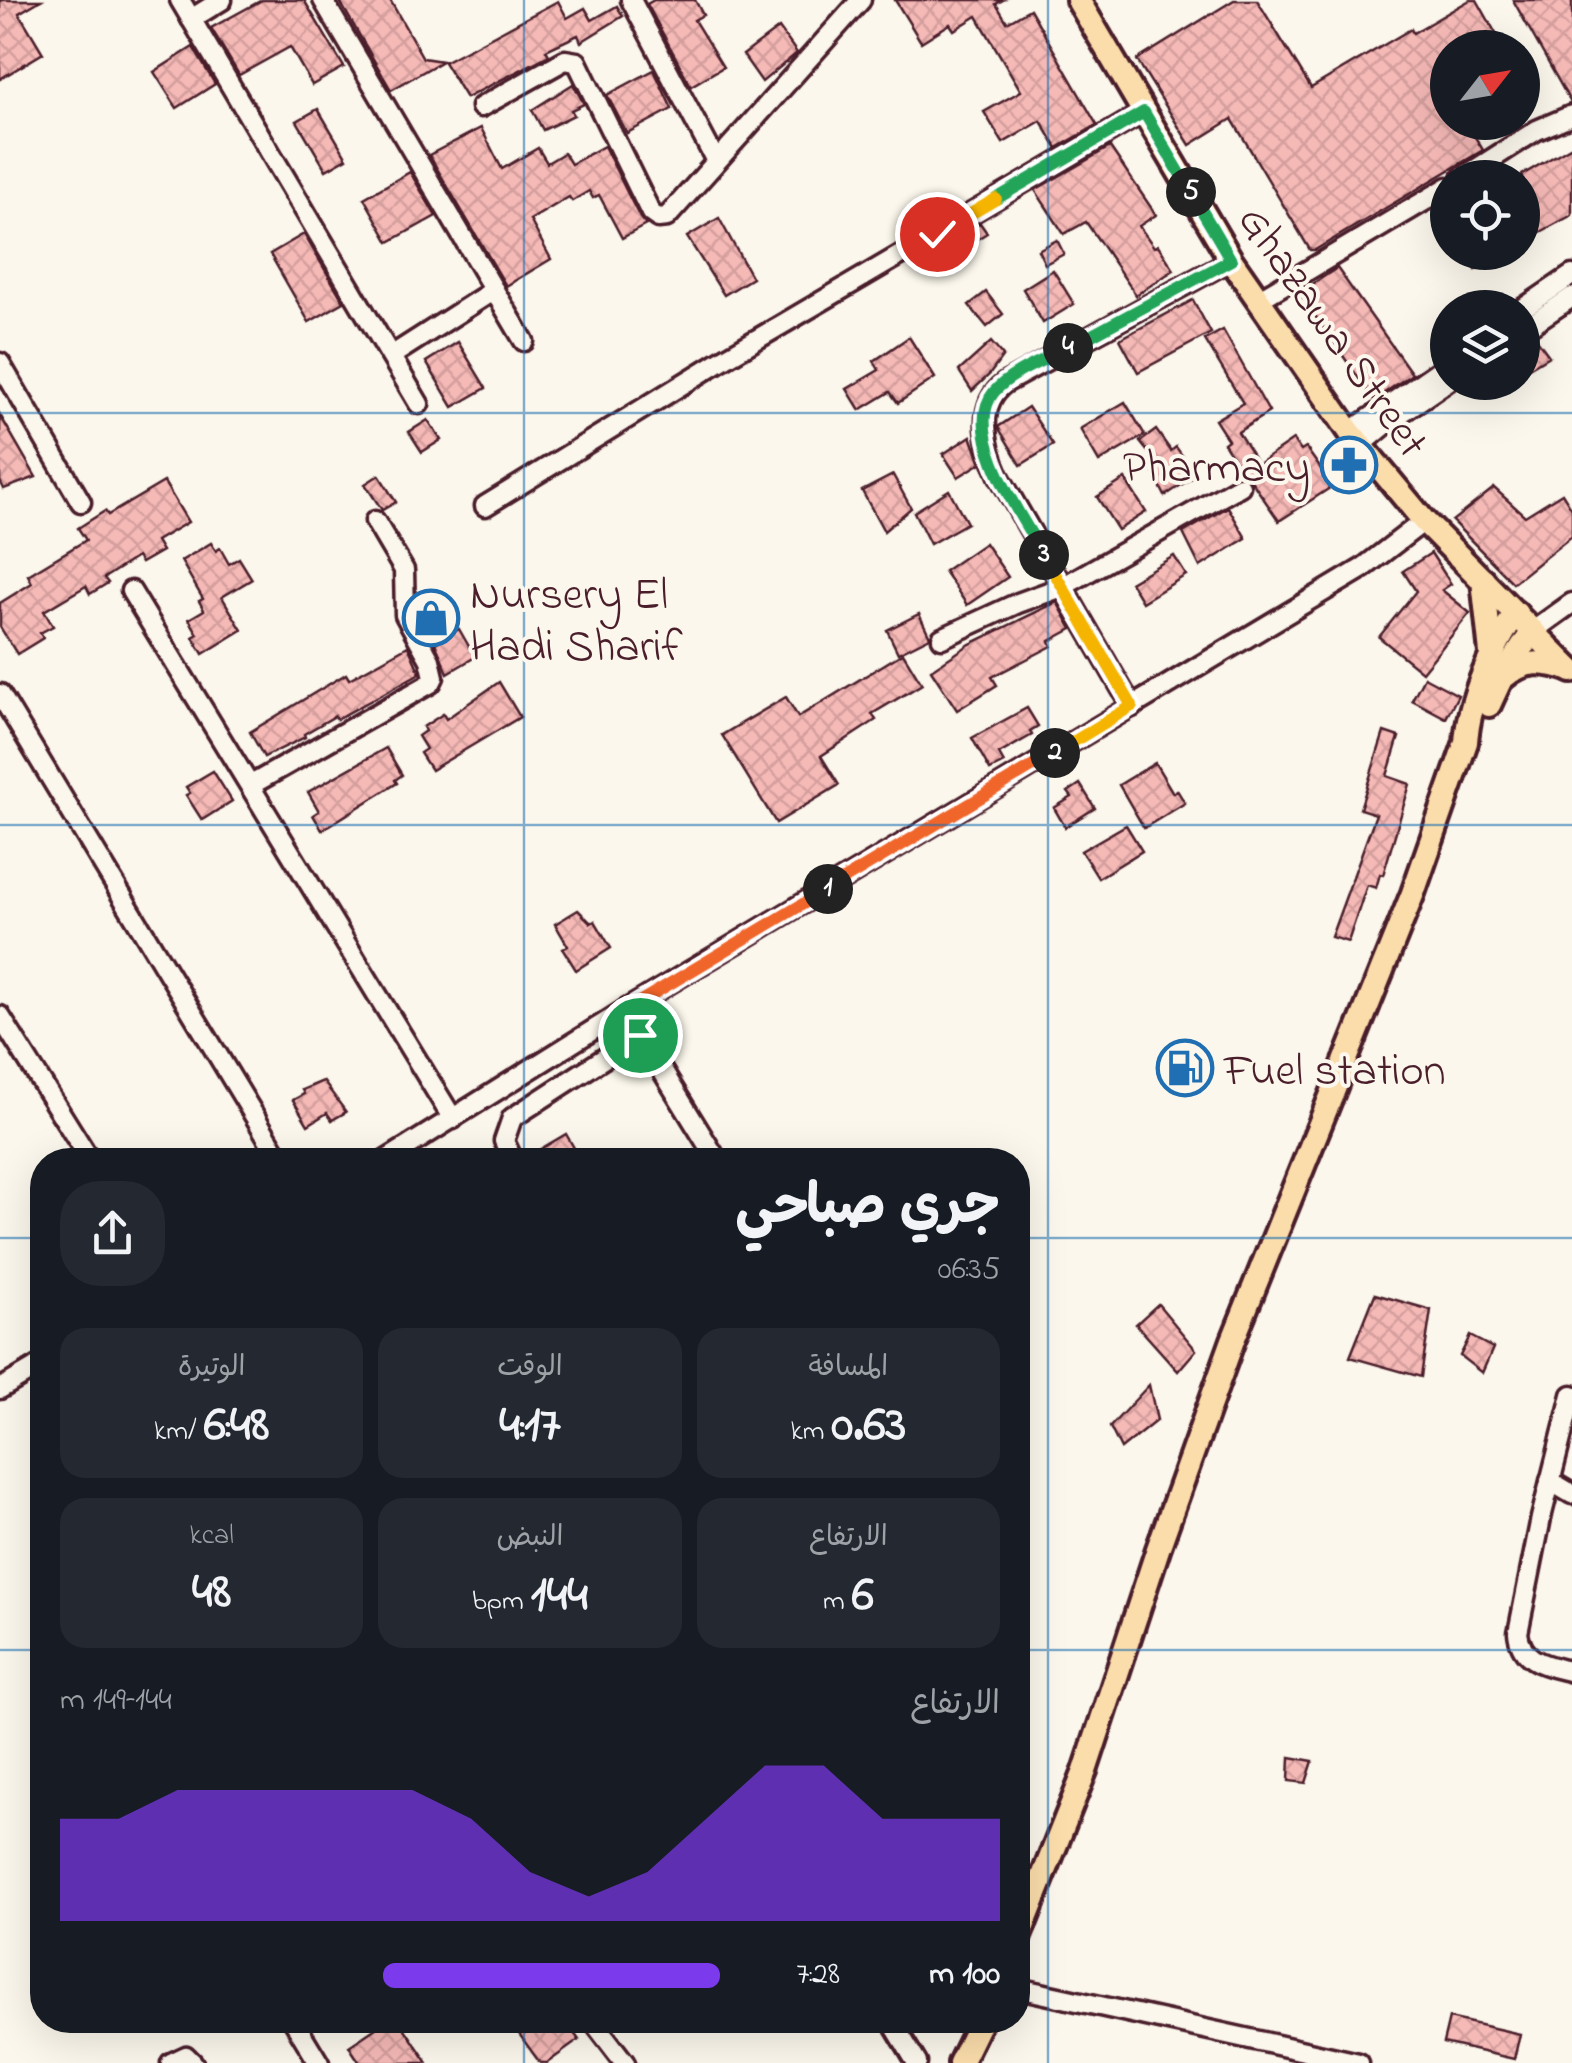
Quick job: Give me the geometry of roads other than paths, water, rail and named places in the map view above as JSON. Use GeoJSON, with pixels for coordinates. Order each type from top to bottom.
{"type":"FeatureCollection","features":[{"type":"Feature","properties":{"kind":"main road","name":"Ghazawa Street"},"geometry":{"type":"LineString","coordinates":[[1078,0],[1231,260],[1355,438],[1424,521],[1571,670]]}},
{"type":"Feature","properties":{"kind":"main road"},"geometry":{"type":"LineString","coordinates":[[1483,580],[1496,670]]}},
{"type":"Feature","properties":{"kind":"main road"},"geometry":{"type":"LineString","coordinates":[[1030,1908],[1085,1771],[1233,1340],[1413,894],[1466,742],[1468,718],[1496,670],[1516,613]]}},
{"type":"Feature","properties":{"kind":"main road"},"geometry":{"type":"LineString","coordinates":[[1496,670],[1533,631]]}},
{"type":"Feature","properties":{"kind":"main road"},"geometry":{"type":"LineString","coordinates":[[1496,670],[1527,663],[1548,663],[1571,670]]}},
{"type":"Feature","properties":{"kind":"main road"},"geometry":{"type":"LineString","coordinates":[[960,2063],[975,2033]]}},
{"type":"Feature","properties":{"kind":"street"},"geometry":{"type":"LineString","coordinates":[[180,0],[419,404]]}},
{"type":"Feature","properties":{"kind":"street"},"geometry":{"type":"LineString","coordinates":[[191,19],[222,0]]}},
{"type":"Feature","properties":{"kind":"street"},"geometry":{"type":"LineString","coordinates":[[323,0],[524,341]]}},
{"type":"Feature","properties":{"kind":"street"},"geometry":{"type":"LineString","coordinates":[[631,0],[716,162]]}},
{"type":"Feature","properties":{"kind":"street"},"geometry":{"type":"LineString","coordinates":[[481,107],[566,60],[577,62],[651,213],[658,218],[670,214],[861,0]]}},
{"type":"Feature","properties":{"kind":"street"},"geometry":{"type":"LineString","coordinates":[[485,506],[730,355],[1144,112]]}},
{"type":"Feature","properties":{"kind":"street"},"geometry":{"type":"LineString","coordinates":[[1490,160],[1538,130],[1572,115]]}},
{"type":"Feature","properties":{"kind":"street"},"geometry":{"type":"LineString","coordinates":[[1258,300],[1430,198]]}},
{"type":"Feature","properties":{"kind":"street"},"geometry":{"type":"LineString","coordinates":[[1132,706],[992,460],[986,423],[990,398],[1005,382],[1231,260]]}},
{"type":"Feature","properties":{"kind":"street"},"geometry":{"type":"LineString","coordinates":[[1540,297],[1572,275]]}},
{"type":"Feature","properties":{"kind":"street"},"geometry":{"type":"LineString","coordinates":[[390,356],[494,290]]}},
{"type":"Feature","properties":{"kind":"street"},"geometry":{"type":"LineString","coordinates":[[1540,319],[1572,297]]}},
{"type":"Feature","properties":{"kind":"street"},"geometry":{"type":"LineString","coordinates":[[0,364],[82,502]]}},
{"type":"Feature","properties":{"kind":"street"},"geometry":{"type":"LineString","coordinates":[[1355,438],[1430,378]]}},
{"type":"Feature","properties":{"kind":"street"},"geometry":{"type":"LineString","coordinates":[[1355,438],[1430,394]]}},
{"type":"Feature","properties":{"kind":"street"},"geometry":{"type":"LineString","coordinates":[[942,638],[1062,587],[1240,486]]}},
{"type":"Feature","properties":{"kind":"street"},"geometry":{"type":"LineString","coordinates":[[251,785],[431,683],[434,677],[430,660],[405,614],[404,570],[375,521]]}},
{"type":"Feature","properties":{"kind":"street"},"geometry":{"type":"LineString","coordinates":[[406,1148],[626,1010],[1363,568],[1424,521]]}},
{"type":"Feature","properties":{"kind":"street"},"geometry":{"type":"LineString","coordinates":[[131,592],[453,1119]]}},
{"type":"Feature","properties":{"kind":"street"},"geometry":{"type":"LineString","coordinates":[[1533,631],[1572,603]]}},
{"type":"Feature","properties":{"kind":"street"},"geometry":{"type":"LineString","coordinates":[[0,694],[274,1148]]}},
{"type":"Feature","properties":{"kind":"street"},"geometry":{"type":"LineString","coordinates":[[626,1010],[710,1148]]}},
{"type":"Feature","properties":{"kind":"street"},"geometry":{"type":"LineString","coordinates":[[0,1016],[82,1148]]}},
{"type":"Feature","properties":{"kind":"street"},"geometry":{"type":"LineString","coordinates":[[507,1148],[504,1141],[512,1118],[640,1035]]}},
{"type":"Feature","properties":{"kind":"street"},"geometry":{"type":"LineString","coordinates":[[0,1389],[30,1371]]}},
{"type":"Feature","properties":{"kind":"street"},"geometry":{"type":"LineString","coordinates":[[1572,1395],[1518,1632],[1523,1650],[1534,1662],[1572,1672]]}},
{"type":"Feature","properties":{"kind":"street"},"geometry":{"type":"LineString","coordinates":[[1550,1481],[1572,1494]]}},
{"type":"Feature","properties":{"kind":"street"},"geometry":{"type":"LineString","coordinates":[[1030,1991],[1359,2063]]}},
{"type":"Feature","properties":{"kind":"street"},"geometry":{"type":"LineString","coordinates":[[302,2033],[320,2063]]}},
{"type":"Feature","properties":{"kind":"street"},"geometry":{"type":"LineString","coordinates":[[602,2033],[624,2063]]}},
{"type":"Feature","properties":{"kind":"street"},"geometry":{"type":"LineString","coordinates":[[899,2033],[917,2063]]}},
{"type":"Feature","properties":{"kind":"street"},"geometry":{"type":"LineString","coordinates":[[171,2063],[186,2056],[193,2063]]}},
{"type":"Feature","properties":{"kind":"place","name":"Pharmacy"},"geometry":{"type":"Point","coordinates":[1349,465]}},
{"type":"Feature","properties":{"kind":"place","name":"Nursery El Hadi Sharif"},"geometry":{"type":"Point","coordinates":[431,618]}},
{"type":"Feature","properties":{"kind":"place","name":"Fuel station"},"geometry":{"type":"Point","coordinates":[1185,1068]}}]}
